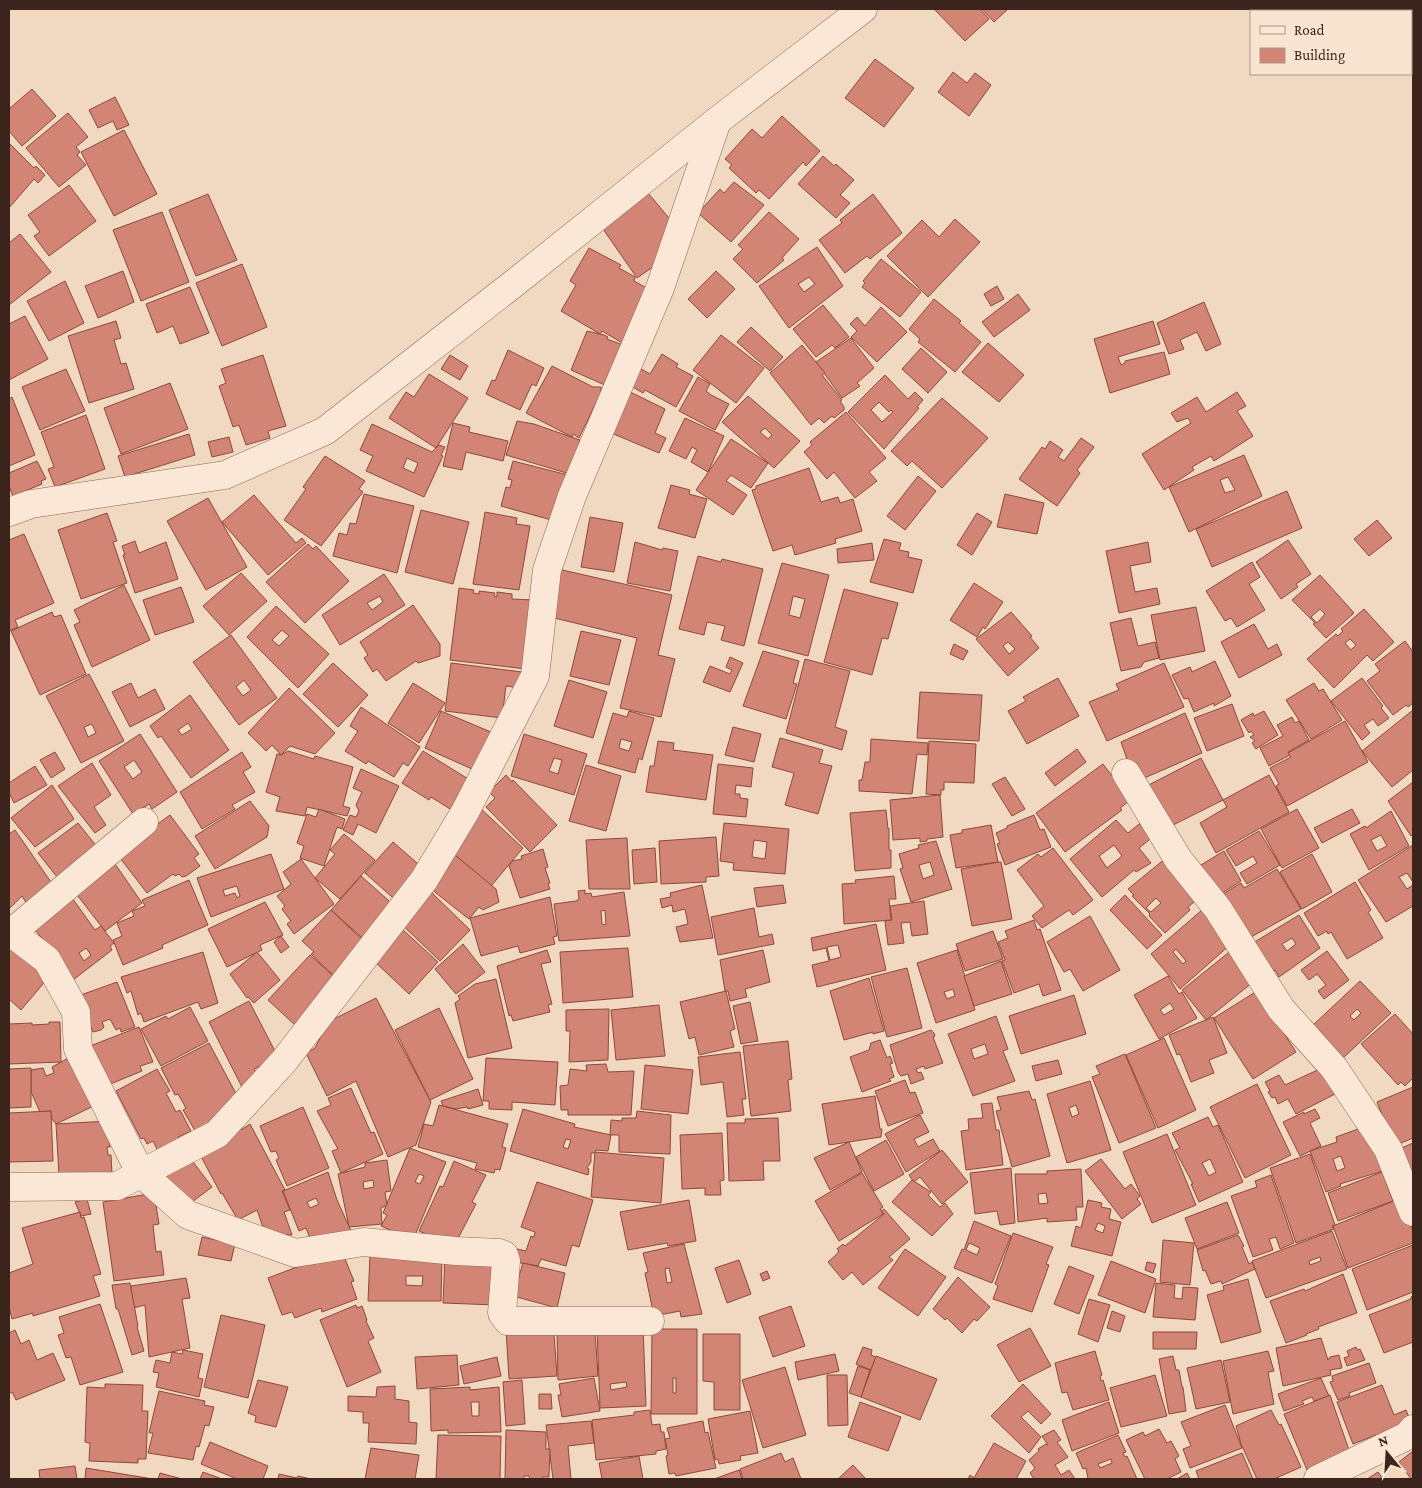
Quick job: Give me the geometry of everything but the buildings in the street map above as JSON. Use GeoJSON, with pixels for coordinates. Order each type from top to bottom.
{"type":"FeatureCollection","features":[{"type":"Feature","properties":{"kind":"street"},"geometry":{"type":"LineString","coordinates":[[9,512],[31,504],[225,475],[325,432],[717,121],[864,9]]}},
{"type":"Feature","properties":{"kind":"street"},"geometry":{"type":"LineString","coordinates":[[9,1187],[116,1186],[217,1134],[284,1061],[424,880],[466,812],[535,676],[547,570],[572,496],[660,288],[717,121]]}},
{"type":"Feature","properties":{"kind":"street"},"geometry":{"type":"LineString","coordinates":[[1126,773],[1178,859],[1218,908],[1281,1009],[1334,1068],[1388,1149],[1413,1212]]}},
{"type":"Feature","properties":{"kind":"street"},"geometry":{"type":"LineString","coordinates":[[144,822],[10,932],[47,960],[76,1012],[78,1049],[140,1172],[188,1215],[295,1253],[364,1242],[499,1253],[504,1255],[506,1261],[502,1313],[508,1321],[650,1321]]}},
{"type":"Feature","properties":{"kind":"street"},"geometry":{"type":"LineString","coordinates":[[1318,1479],[1407,1436],[1413,1429]]}}]}
